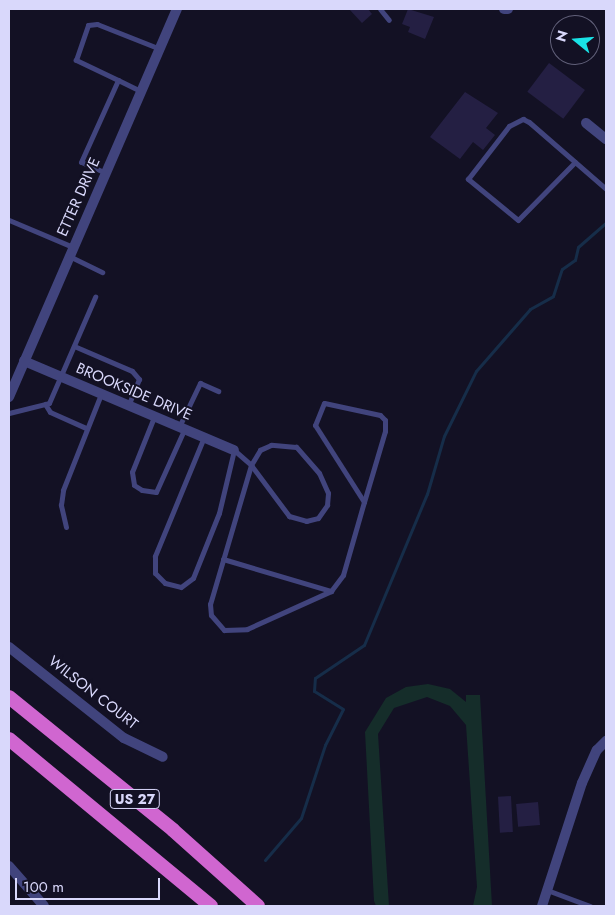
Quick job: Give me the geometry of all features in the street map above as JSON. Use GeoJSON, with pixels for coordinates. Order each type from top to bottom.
{"type":"FeatureCollection","features":[{"type":"Feature","properties":{"kind":"highway","name":"US 27"},"geometry":{"type":"LineString","coordinates":[[9,697],[173,830],[258,906]]}},
{"type":"Feature","properties":{"kind":"highway","name":"US 27"},"geometry":{"type":"LineString","coordinates":[[9,739],[147,850],[212,906]]}},
{"type":"Feature","properties":{"kind":"highway"},"geometry":{"type":"LineString","coordinates":[[147,850],[201,906]]}},
{"type":"Feature","properties":{"kind":"street","name":"ETTER DRIVE"},"geometry":{"type":"LineString","coordinates":[[9,397],[177,9]]}},
{"type":"Feature","properties":{"kind":"street"},"geometry":{"type":"LineString","coordinates":[[586,123],[606,140]]}},
{"type":"Feature","properties":{"kind":"street","name":"BROOKSIDE DRIVE"},"geometry":{"type":"LineString","coordinates":[[24,361],[234,450]]}},
{"type":"Feature","properties":{"kind":"street","name":"WILSON COURT"},"geometry":{"type":"LineString","coordinates":[[9,647],[124,738],[162,757]]}},
{"type":"Feature","properties":{"kind":"street"},"geometry":{"type":"LineString","coordinates":[[542,906],[544,889],[582,783],[597,750],[606,741]]}},
{"type":"Feature","properties":{"kind":"street"},"geometry":{"type":"LineString","coordinates":[[9,866],[44,906]]}},
{"type":"Feature","properties":{"kind":"lane"},"geometry":{"type":"LineString","coordinates":[[380,9],[389,20]]}},
{"type":"Feature","properties":{"kind":"lane"},"geometry":{"type":"LineString","coordinates":[[142,91],[76,60],[88,25],[97,24],[160,49]]}},
{"type":"Feature","properties":{"kind":"lane"},"geometry":{"type":"LineString","coordinates":[[106,173],[81,162],[118,80]]}},
{"type":"Feature","properties":{"kind":"lane"},"geometry":{"type":"LineString","coordinates":[[575,162],[518,220],[468,179],[509,126],[523,119],[575,162],[606,189]]}},
{"type":"Feature","properties":{"kind":"lane"},"geometry":{"type":"LineString","coordinates":[[9,220],[71,252],[102,272]]}},
{"type":"Feature","properties":{"kind":"lane"},"geometry":{"type":"LineString","coordinates":[[9,413],[45,404],[60,377],[95,297]]}},
{"type":"Feature","properties":{"kind":"lane"},"geometry":{"type":"LineString","coordinates":[[74,346],[132,371],[139,379],[128,406]]}},
{"type":"Feature","properties":{"kind":"lane"},"geometry":{"type":"LineString","coordinates":[[154,417],[132,472],[134,485],[142,490],[156,492],[200,383],[218,391]]}},
{"type":"Feature","properties":{"kind":"lane"},"geometry":{"type":"LineString","coordinates":[[66,527],[61,505],[63,490],[101,394]]}},
{"type":"Feature","properties":{"kind":"lane"},"geometry":{"type":"LineString","coordinates":[[204,437],[155,556],[155,573],[165,583],[181,587],[193,578],[219,513],[234,450],[251,465],[289,516],[306,521],[318,518],[327,506],[328,493],[304,453],[271,445],[260,450],[251,465],[210,604],[211,615],[224,630],[247,629],[331,591],[343,575],[364,502],[385,420],[380,415],[324,403],[315,424],[364,502]]}},
{"type":"Feature","properties":{"kind":"lane"},"geometry":{"type":"LineString","coordinates":[[45,404],[50,412],[86,428]]}},
{"type":"Feature","properties":{"kind":"lane"},"geometry":{"type":"LineString","coordinates":[[223,559],[331,591]]}},
{"type":"Feature","properties":{"kind":"lane"},"geometry":{"type":"LineString","coordinates":[[544,889],[590,906]]}},
{"type":"Feature","properties":{"kind":"green space"},"geometry":{"type":"Polygon","coordinates":[[[428,684],[450,689],[466,702],[466,695],[480,695],[492,906],[473,906],[477,887],[466,725],[450,706],[427,697],[394,708],[378,734],[389,906],[376,906],[374,901],[365,732],[386,698],[406,687],[428,684]]]}},
{"type":"Feature","properties":{"kind":"building"},"geometry":{"type":"Polygon","coordinates":[[[349,9],[368,9],[372,14],[362,23],[349,9]]]}},
{"type":"Feature","properties":{"kind":"building"},"geometry":{"type":"Polygon","coordinates":[[[408,9],[434,17],[425,39],[408,32],[410,27],[402,24],[408,9]]]}},
{"type":"Feature","properties":{"kind":"building"},"geometry":{"type":"Polygon","coordinates":[[[549,63],[585,90],[563,119],[527,92],[549,63]]]}},
{"type":"Feature","properties":{"kind":"building"},"geometry":{"type":"Polygon","coordinates":[[[465,92],[498,113],[486,128],[495,135],[483,150],[473,142],[460,159],[430,137],[465,92]]]}},
{"type":"Feature","properties":{"kind":"building"},"geometry":{"type":"Polygon","coordinates":[[[511,796],[513,832],[500,833],[498,797],[511,796]]]}},
{"type":"Feature","properties":{"kind":"building"},"geometry":{"type":"Polygon","coordinates":[[[538,802],[540,825],[518,827],[516,804],[538,802]]]}},
{"type":"Feature","properties":{"kind":"waterway"},"geometry":{"type":"LineString","coordinates":[[265,860],[301,818],[325,745],[343,709],[314,691],[315,678],[364,645],[427,494],[444,436],[476,371],[530,309],[553,296],[562,269],[575,260],[578,247],[606,223]]}}]}
